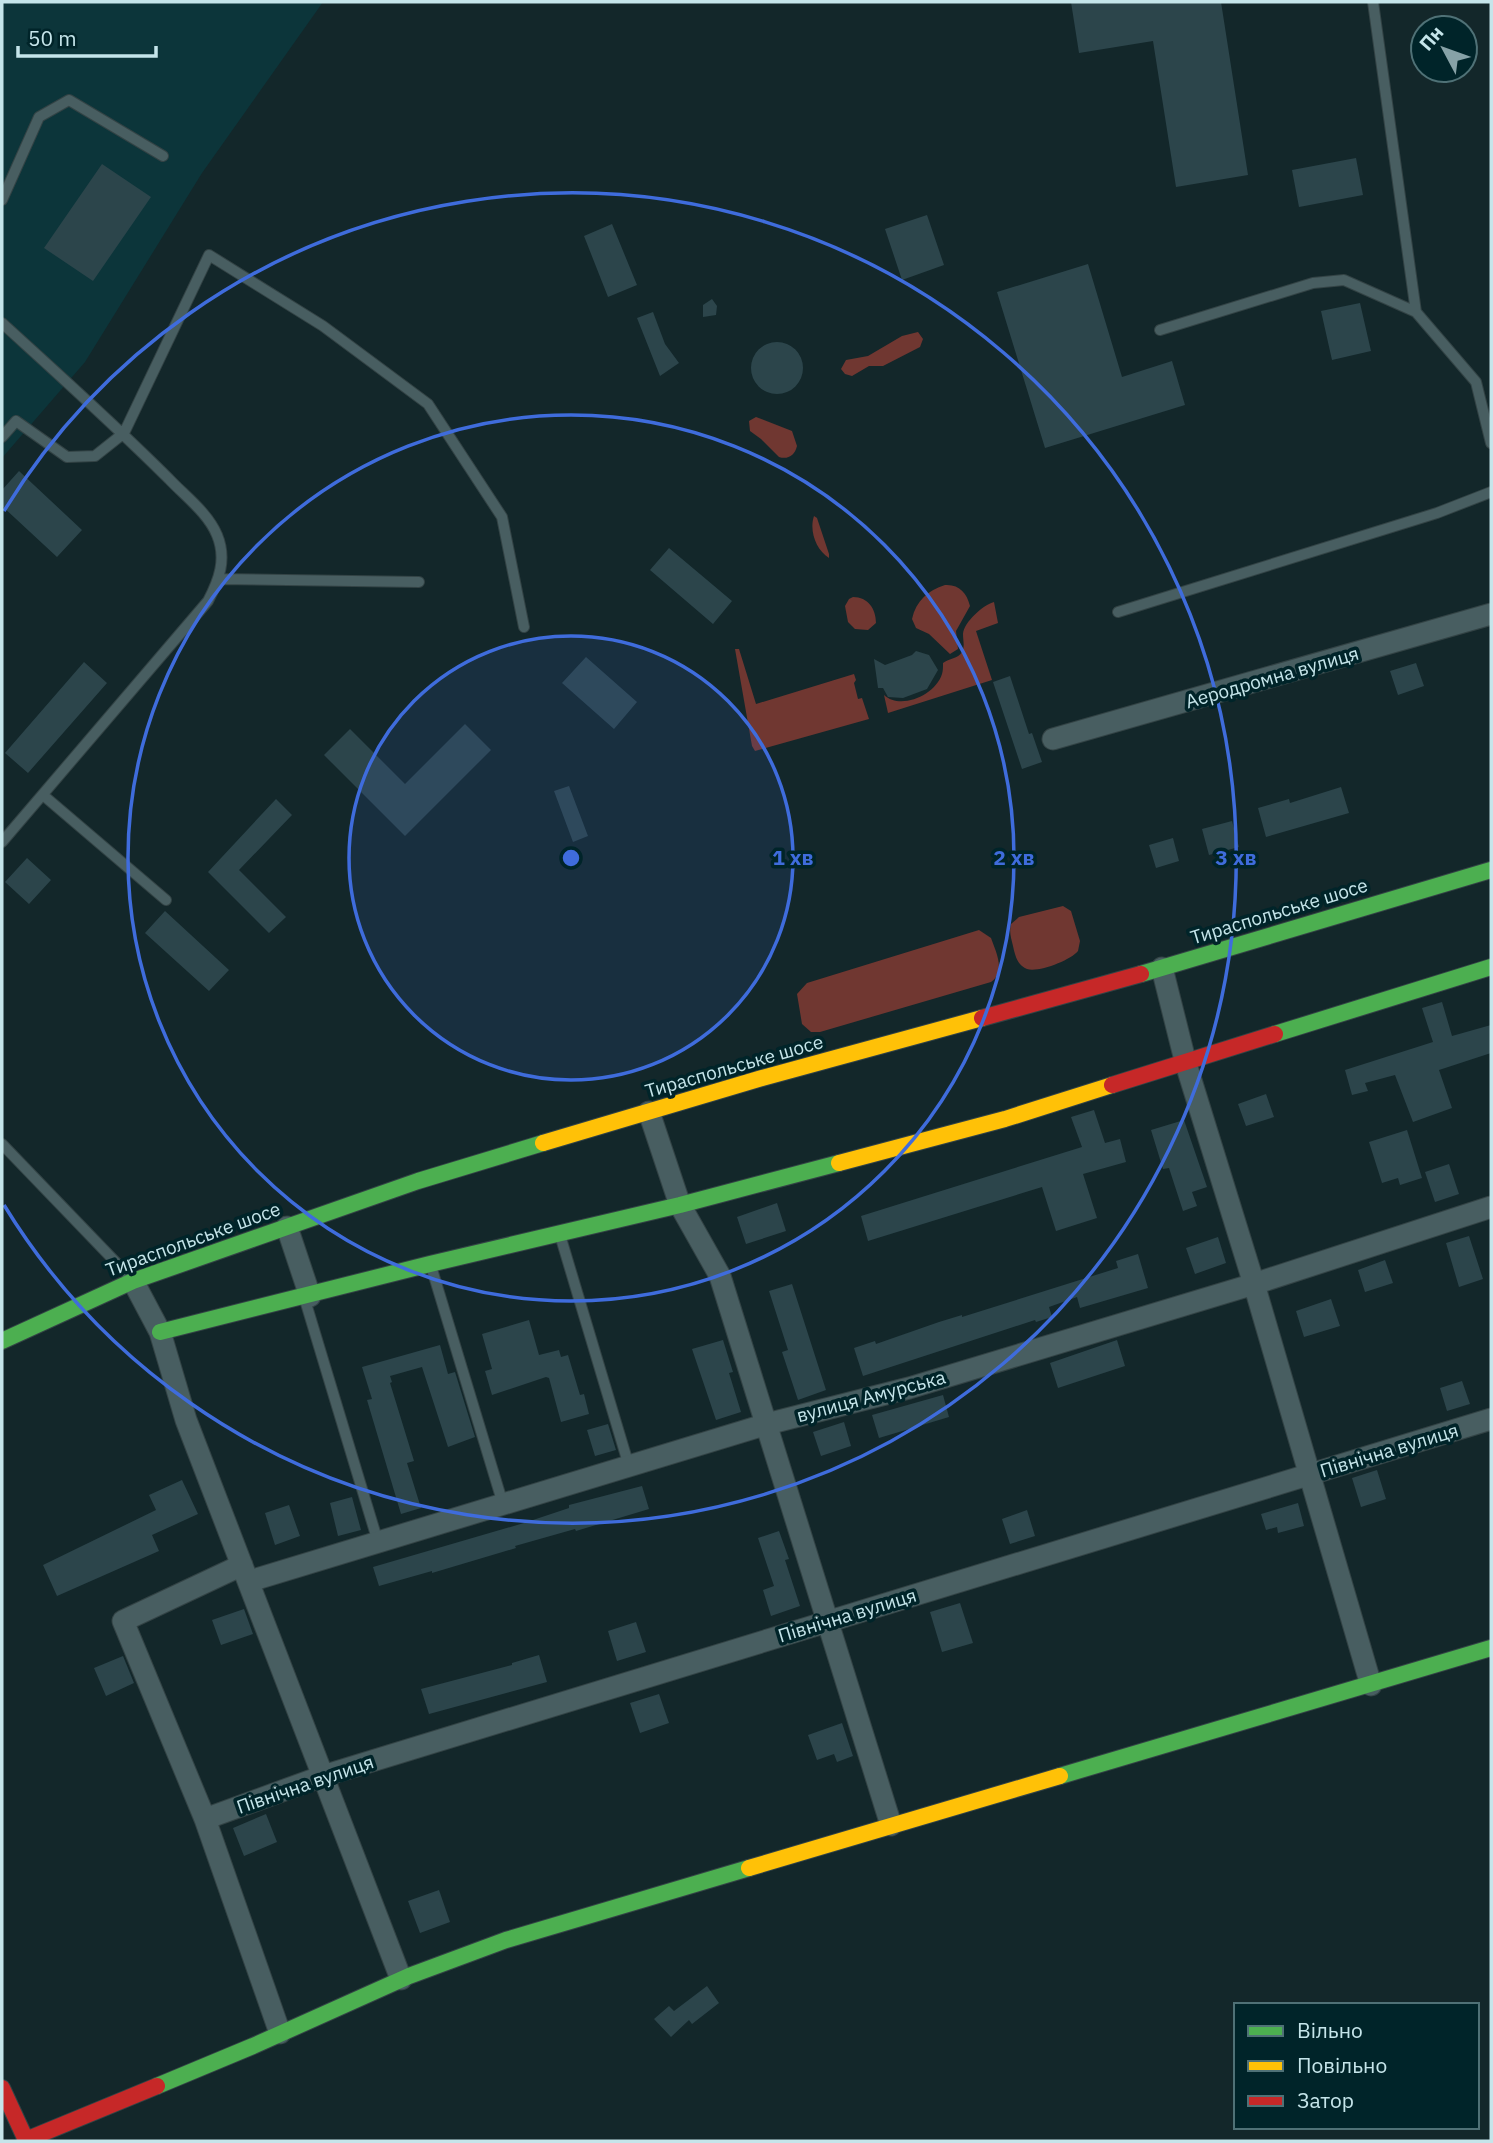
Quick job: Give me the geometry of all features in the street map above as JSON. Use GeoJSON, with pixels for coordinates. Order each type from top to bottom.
{"type":"FeatureCollection","features":[{"type":"Feature","properties":{"kind":"street","name":"Аеродромна вулиця"},"geometry":{"type":"LineString","coordinates":[[1053,739],[1491,614]]}},
{"type":"Feature","properties":{"kind":"street","name":"Тираспольське шосе"},"geometry":{"type":"LineString","coordinates":[[2,1341],[133,1281],[418,1181],[762,1078],[1162,968],[1491,870]]}},
{"type":"Feature","properties":{"kind":"street"},"geometry":{"type":"LineString","coordinates":[[160,1332],[680,1205],[1005,1119],[1491,967]]}},
{"type":"Feature","properties":{"kind":"street"},"geometry":{"type":"LineString","coordinates":[[1162,968],[1186,1064],[1254,1284],[1371,1685]]}},
{"type":"Feature","properties":{"kind":"street"},"geometry":{"type":"LineString","coordinates":[[649,1112],[680,1205],[719,1276],[891,1825]]}},
{"type":"Feature","properties":{"kind":"street","name":"вулиця Амурська"},"geometry":{"type":"LineString","coordinates":[[205,1819],[123,1621],[246,1573],[378,1542],[767,1424],[909,1388],[1254,1284],[1491,1207]]}},
{"type":"Feature","properties":{"kind":"street"},"geometry":{"type":"LineString","coordinates":[[287,1227],[307,1297]]}},
{"type":"Feature","properties":{"kind":"street"},"geometry":{"type":"LineString","coordinates":[[133,1281],[160,1332],[186,1420],[401,1979]]}},
{"type":"Feature","properties":{"kind":"street","name":"Північна вулиця"},"geometry":{"type":"LineString","coordinates":[[205,1819],[323,1776],[1491,1419]]}},
{"type":"Feature","properties":{"kind":"street"},"geometry":{"type":"LineString","coordinates":[[2,2088],[26,2140],[401,1979],[506,1940],[1491,1648]]}},
{"type":"Feature","properties":{"kind":"street"},"geometry":{"type":"LineString","coordinates":[[205,1819],[280,2033]]}},
{"type":"Feature","properties":{"kind":"lane"},"geometry":{"type":"LineString","coordinates":[[1373,2],[1416,312]]}},
{"type":"Feature","properties":{"kind":"lane"},"geometry":{"type":"LineString","coordinates":[[2,200],[39,117],[69,100],[163,156]]}},
{"type":"Feature","properties":{"kind":"lane"},"geometry":{"type":"LineString","coordinates":[[2,437],[16,421],[66,457],[95,456],[124,433],[209,255],[323,326],[428,404],[502,517],[524,627]]}},
{"type":"Feature","properties":{"kind":"lane"},"geometry":{"type":"LineString","coordinates":[[1160,330],[1313,283],[1344,280],[1416,312],[1476,382],[1491,443]]}},
{"type":"Feature","properties":{"kind":"lane"},"geometry":{"type":"LineString","coordinates":[[2,323],[124,433],[206,518],[217,535],[222,555],[219,579],[208,601],[2,842]]}},
{"type":"Feature","properties":{"kind":"lane"},"geometry":{"type":"LineString","coordinates":[[1118,612],[1437,513],[1491,492]]}},
{"type":"Feature","properties":{"kind":"lane"},"geometry":{"type":"LineString","coordinates":[[219,579],[419,582]]}},
{"type":"Feature","properties":{"kind":"lane"},"geometry":{"type":"LineString","coordinates":[[43,795],[166,900]]}},
{"type":"Feature","properties":{"kind":"lane"},"geometry":{"type":"LineString","coordinates":[[2,1144],[133,1281]]}},
{"type":"Feature","properties":{"kind":"lane"},"geometry":{"type":"LineString","coordinates":[[559,1233],[629,1466]]}},
{"type":"Feature","properties":{"kind":"lane"},"geometry":{"type":"LineString","coordinates":[[430,1264],[503,1504]]}},
{"type":"Feature","properties":{"kind":"lane"},"geometry":{"type":"LineString","coordinates":[[307,1297],[378,1542]]}},
{"type":"Feature","properties":{"kind":"shaded area"},"geometry":{"type":"Polygon","coordinates":[[[2,2],[323,2],[202,173],[85,362],[2,458],[2,2]]]}},
{"type":"Feature","properties":{"kind":"shaded area"},"geometry":{"type":"Polygon","coordinates":[[[918,332],[923,339],[920,347],[883,366],[869,366],[852,376],[841,369],[846,360],[868,356],[902,336],[918,332]]]}},
{"type":"Feature","properties":{"kind":"shaded area"},"geometry":{"type":"Polygon","coordinates":[[[756,417],[792,431],[797,446],[793,454],[785,458],[779,457],[750,431],[749,421],[756,417]]]}},
{"type":"Feature","properties":{"kind":"shaded area"},"geometry":{"type":"Polygon","coordinates":[[[814,516],[817,518],[829,558],[820,550],[815,540],[812,528],[814,516]]]}},
{"type":"Feature","properties":{"kind":"shaded area"},"geometry":{"type":"Polygon","coordinates":[[[945,585],[962,590],[970,606],[956,631],[958,649],[950,654],[929,634],[916,628],[912,619],[916,607],[924,597],[945,585]]]}},
{"type":"Feature","properties":{"kind":"shaded area"},"geometry":{"type":"Polygon","coordinates":[[[853,597],[863,599],[875,613],[876,623],[868,630],[855,629],[848,622],[845,606],[853,597]]]}},
{"type":"Feature","properties":{"kind":"shaded area"},"geometry":{"type":"Polygon","coordinates":[[[994,602],[998,623],[976,631],[992,680],[888,713],[884,695],[899,701],[908,701],[932,689],[942,674],[943,663],[962,652],[964,629],[970,619],[994,602]]]}},
{"type":"Feature","properties":{"kind":"shaded area"},"geometry":{"type":"Polygon","coordinates":[[[735,649],[739,649],[756,704],[854,674],[858,699],[862,698],[869,719],[755,751],[735,649]]]}},
{"type":"Feature","properties":{"kind":"shaded area"},"geometry":{"type":"Polygon","coordinates":[[[1063,906],[1071,911],[1080,941],[1078,951],[1054,965],[1027,969],[1019,962],[1015,953],[1010,935],[1011,924],[1019,917],[1063,906]]]}},
{"type":"Feature","properties":{"kind":"shaded area"},"geometry":{"type":"Polygon","coordinates":[[[979,930],[991,938],[997,955],[998,972],[991,982],[820,1032],[811,1032],[802,1024],[797,994],[807,983],[979,930]]]}},
{"type":"Feature","properties":{"kind":"building"},"geometry":{"type":"Polygon","coordinates":[[[1071,2],[1221,2],[1248,175],[1176,187],[1153,41],[1079,53],[1071,2]]]}},
{"type":"Feature","properties":{"kind":"building"},"geometry":{"type":"Polygon","coordinates":[[[1356,158],[1363,195],[1299,207],[1292,170],[1356,158]]]}},
{"type":"Feature","properties":{"kind":"building"},"geometry":{"type":"Polygon","coordinates":[[[102,164],[151,197],[93,281],[44,248],[102,164]]]}},
{"type":"Feature","properties":{"kind":"building"},"geometry":{"type":"Polygon","coordinates":[[[927,215],[944,265],[902,280],[885,229],[927,215]]]}},
{"type":"Feature","properties":{"kind":"building"},"geometry":{"type":"Polygon","coordinates":[[[612,224],[637,285],[608,297],[584,236],[612,224]]]}},
{"type":"Feature","properties":{"kind":"building"},"geometry":{"type":"Polygon","coordinates":[[[1088,264],[1122,377],[1172,361],[1185,405],[1045,448],[997,292],[1088,264]]]}},
{"type":"Feature","properties":{"kind":"building"},"geometry":{"type":"Polygon","coordinates":[[[712,299],[717,306],[716,315],[703,317],[703,305],[712,299]]]}},
{"type":"Feature","properties":{"kind":"building"},"geometry":{"type":"Polygon","coordinates":[[[1360,303],[1371,351],[1332,360],[1321,311],[1360,303]]]}},
{"type":"Feature","properties":{"kind":"building"},"geometry":{"type":"Polygon","coordinates":[[[653,312],[665,344],[679,363],[660,376],[637,318],[653,312]]]}},
{"type":"Feature","properties":{"kind":"building"},"geometry":{"type":"Polygon","coordinates":[[[777,342],[787,344],[795,350],[801,358],[801,378],[795,386],[787,392],[777,394],[767,392],[759,386],[753,378],[751,368],[753,358],[759,350],[767,344],[777,342]]]}},
{"type":"Feature","properties":{"kind":"building"},"geometry":{"type":"Polygon","coordinates":[[[19,471],[82,530],[57,557],[2,506],[2,490],[19,471]]]}},
{"type":"Feature","properties":{"kind":"building"},"geometry":{"type":"Polygon","coordinates":[[[669,548],[732,601],[713,624],[650,570],[669,548]]]}},
{"type":"Feature","properties":{"kind":"building"},"geometry":{"type":"Polygon","coordinates":[[[916,651],[929,655],[938,670],[927,689],[903,698],[888,697],[883,688],[878,688],[874,659],[885,665],[916,651]]]}},
{"type":"Feature","properties":{"kind":"building"},"geometry":{"type":"Polygon","coordinates":[[[586,657],[637,702],[614,729],[562,683],[586,657]]]}},
{"type":"Feature","properties":{"kind":"building"},"geometry":{"type":"Polygon","coordinates":[[[84,662],[107,683],[28,773],[5,753],[84,662]]]}},
{"type":"Feature","properties":{"kind":"building"},"geometry":{"type":"Polygon","coordinates":[[[1416,663],[1424,686],[1398,695],[1390,671],[1416,663]]]}},
{"type":"Feature","properties":{"kind":"building"},"geometry":{"type":"Polygon","coordinates":[[[1010,676],[1029,734],[1032,733],[1042,762],[1022,769],[993,682],[1010,676]]]}},
{"type":"Feature","properties":{"kind":"building"},"geometry":{"type":"Polygon","coordinates":[[[465,724],[491,750],[405,836],[324,755],[350,729],[405,784],[465,724]]]}},
{"type":"Feature","properties":{"kind":"building"},"geometry":{"type":"Polygon","coordinates":[[[569,786],[588,836],[573,842],[554,791],[569,786]]]}},
{"type":"Feature","properties":{"kind":"building"},"geometry":{"type":"Polygon","coordinates":[[[1341,787],[1349,813],[1266,837],[1258,808],[1289,799],[1290,803],[1341,787]]]}},
{"type":"Feature","properties":{"kind":"building"},"geometry":{"type":"Polygon","coordinates":[[[276,799],[292,815],[239,870],[286,917],[269,933],[208,872],[276,799]]]}},
{"type":"Feature","properties":{"kind":"building"},"geometry":{"type":"Polygon","coordinates":[[[1232,821],[1239,847],[1209,855],[1202,829],[1232,821]]]}},
{"type":"Feature","properties":{"kind":"building"},"geometry":{"type":"Polygon","coordinates":[[[1173,838],[1179,861],[1156,868],[1149,845],[1173,838]]]}},
{"type":"Feature","properties":{"kind":"building"},"geometry":{"type":"Polygon","coordinates":[[[27,858],[51,880],[29,904],[5,882],[27,858]]]}},
{"type":"Feature","properties":{"kind":"building"},"geometry":{"type":"Polygon","coordinates":[[[165,911],[229,970],[209,991],[145,933],[165,911]]]}},
{"type":"Feature","properties":{"kind":"building"},"geometry":{"type":"Polygon","coordinates":[[[1442,1002],[1452,1036],[1491,1025],[1491,1053],[1439,1070],[1452,1108],[1413,1122],[1395,1075],[1365,1083],[1368,1091],[1352,1095],[1345,1070],[1433,1042],[1422,1008],[1442,1002]]]}},
{"type":"Feature","properties":{"kind":"building"},"geometry":{"type":"Polygon","coordinates":[[[1266,1094],[1274,1117],[1246,1126],[1238,1104],[1266,1094]]]}},
{"type":"Feature","properties":{"kind":"building"},"geometry":{"type":"Polygon","coordinates":[[[1094,1110],[1105,1143],[1120,1139],[1126,1162],[1083,1174],[1097,1218],[1056,1231],[1042,1187],[868,1241],[861,1216],[1082,1147],[1071,1117],[1094,1110]]]}},
{"type":"Feature","properties":{"kind":"building"},"geometry":{"type":"Polygon","coordinates":[[[1184,1120],[1207,1187],[1192,1192],[1197,1206],[1183,1211],[1169,1168],[1163,1169],[1151,1130],[1184,1120]]]}},
{"type":"Feature","properties":{"kind":"building"},"geometry":{"type":"Polygon","coordinates":[[[1407,1130],[1422,1178],[1400,1185],[1398,1178],[1382,1183],[1369,1142],[1407,1130]]]}},
{"type":"Feature","properties":{"kind":"building"},"geometry":{"type":"Polygon","coordinates":[[[1449,1164],[1459,1194],[1435,1202],[1425,1172],[1449,1164]]]}},
{"type":"Feature","properties":{"kind":"building"},"geometry":{"type":"Polygon","coordinates":[[[777,1203],[786,1231],[746,1244],[737,1217],[777,1203]]]}},
{"type":"Feature","properties":{"kind":"building"},"geometry":{"type":"Polygon","coordinates":[[[1469,1236],[1483,1279],[1459,1287],[1446,1243],[1469,1236]]]}},
{"type":"Feature","properties":{"kind":"building"},"geometry":{"type":"Polygon","coordinates":[[[1218,1237],[1226,1263],[1195,1274],[1186,1248],[1218,1237]]]}},
{"type":"Feature","properties":{"kind":"building"},"geometry":{"type":"Polygon","coordinates":[[[1138,1254],[1148,1288],[1080,1308],[1077,1297],[1049,1307],[1052,1317],[1036,1322],[1035,1320],[863,1376],[854,1348],[875,1341],[876,1344],[939,1322],[1118,1268],[1116,1261],[1138,1254]]]}},
{"type":"Feature","properties":{"kind":"building"},"geometry":{"type":"Polygon","coordinates":[[[1385,1260],[1393,1283],[1365,1292],[1358,1270],[1385,1260]]]}},
{"type":"Feature","properties":{"kind":"building"},"geometry":{"type":"Polygon","coordinates":[[[792,1284],[826,1390],[798,1400],[782,1352],[788,1350],[769,1291],[792,1284]]]}},
{"type":"Feature","properties":{"kind":"building"},"geometry":{"type":"Polygon","coordinates":[[[1331,1299],[1340,1326],[1304,1337],[1296,1311],[1331,1299]]]}},
{"type":"Feature","properties":{"kind":"building"},"geometry":{"type":"Polygon","coordinates":[[[529,1320],[539,1355],[559,1350],[561,1357],[568,1355],[580,1395],[584,1394],[589,1414],[561,1422],[549,1378],[546,1377],[492,1395],[485,1371],[492,1369],[482,1334],[529,1320]]]}},
{"type":"Feature","properties":{"kind":"building"},"geometry":{"type":"Polygon","coordinates":[[[723,1340],[733,1372],[729,1373],[741,1412],[716,1420],[692,1349],[723,1340]]]}},
{"type":"Feature","properties":{"kind":"building"},"geometry":{"type":"Polygon","coordinates":[[[1117,1340],[1125,1366],[1058,1388],[1050,1363],[1117,1340]]]}},
{"type":"Feature","properties":{"kind":"building"},"geometry":{"type":"Polygon","coordinates":[[[440,1345],[448,1374],[455,1372],[475,1437],[448,1447],[422,1367],[390,1376],[414,1461],[407,1463],[421,1508],[401,1514],[367,1400],[372,1399],[362,1367],[440,1345]]]}},
{"type":"Feature","properties":{"kind":"building"},"geometry":{"type":"Polygon","coordinates":[[[1462,1381],[1470,1404],[1447,1411],[1440,1388],[1462,1381]]]}},
{"type":"Feature","properties":{"kind":"building"},"geometry":{"type":"Polygon","coordinates":[[[943,1395],[949,1417],[879,1438],[872,1415],[943,1395]]]}},
{"type":"Feature","properties":{"kind":"building"},"geometry":{"type":"Polygon","coordinates":[[[844,1422],[851,1446],[821,1456],[813,1432],[844,1422]]]}},
{"type":"Feature","properties":{"kind":"building"},"geometry":{"type":"Polygon","coordinates":[[[608,1424],[616,1450],[595,1456],[587,1430],[608,1424]]]}},
{"type":"Feature","properties":{"kind":"building"},"geometry":{"type":"Polygon","coordinates":[[[1377,1470],[1386,1499],[1361,1507],[1352,1478],[1377,1470]]]}},
{"type":"Feature","properties":{"kind":"building"},"geometry":{"type":"Polygon","coordinates":[[[182,1480],[198,1514],[152,1535],[159,1551],[57,1596],[43,1565],[156,1510],[149,1495],[182,1480]]]}},
{"type":"Feature","properties":{"kind":"building"},"geometry":{"type":"Polygon","coordinates":[[[642,1486],[649,1509],[379,1586],[373,1567],[524,1523],[569,1508],[569,1505],[642,1486]]]}},
{"type":"Feature","properties":{"kind":"building"},"geometry":{"type":"Polygon","coordinates":[[[352,1497],[361,1530],[338,1536],[330,1503],[352,1497]]]}},
{"type":"Feature","properties":{"kind":"building"},"geometry":{"type":"Polygon","coordinates":[[[1298,1503],[1304,1526],[1278,1533],[1277,1527],[1266,1530],[1261,1514],[1298,1503]]]}},
{"type":"Feature","properties":{"kind":"building"},"geometry":{"type":"Polygon","coordinates":[[[289,1505],[300,1536],[275,1545],[265,1513],[289,1505]]]}},
{"type":"Feature","properties":{"kind":"building"},"geometry":{"type":"Polygon","coordinates":[[[1027,1510],[1035,1536],[1010,1544],[1002,1519],[1027,1510]]]}},
{"type":"Feature","properties":{"kind":"building"},"geometry":{"type":"Polygon","coordinates":[[[779,1531],[800,1606],[771,1616],[763,1590],[774,1586],[758,1538],[779,1531]]]}},
{"type":"Feature","properties":{"kind":"building"},"geometry":{"type":"Polygon","coordinates":[[[960,1603],[973,1643],[942,1652],[930,1612],[960,1603]]]}},
{"type":"Feature","properties":{"kind":"building"},"geometry":{"type":"Polygon","coordinates":[[[244,1609],[253,1634],[221,1645],[212,1620],[244,1609]]]}},
{"type":"Feature","properties":{"kind":"building"},"geometry":{"type":"Polygon","coordinates":[[[636,1622],[646,1652],[617,1661],[608,1631],[636,1622]]]}},
{"type":"Feature","properties":{"kind":"building"},"geometry":{"type":"Polygon","coordinates":[[[539,1655],[547,1682],[429,1714],[421,1689],[512,1665],[539,1655]]]}},
{"type":"Feature","properties":{"kind":"building"},"geometry":{"type":"Polygon","coordinates":[[[123,1656],[134,1683],[106,1696],[94,1668],[123,1656]]]}},
{"type":"Feature","properties":{"kind":"building"},"geometry":{"type":"Polygon","coordinates":[[[659,1694],[669,1723],[640,1733],[630,1703],[659,1694]]]}},
{"type":"Feature","properties":{"kind":"building"},"geometry":{"type":"Polygon","coordinates":[[[842,1723],[853,1756],[837,1762],[834,1754],[817,1760],[808,1735],[842,1723]]]}},
{"type":"Feature","properties":{"kind":"building"},"geometry":{"type":"Polygon","coordinates":[[[266,1814],[277,1842],[244,1856],[233,1828],[266,1814]]]}},
{"type":"Feature","properties":{"kind":"building"},"geometry":{"type":"Polygon","coordinates":[[[439,1890],[450,1922],[420,1933],[408,1901],[439,1890]]]}},
{"type":"Feature","properties":{"kind":"building"},"geometry":{"type":"Polygon","coordinates":[[[707,1986],[719,2003],[692,2024],[689,2020],[671,2037],[654,2019],[669,2006],[674,2011],[707,1986]]]}},
{"type":"Feature","properties":{"kind":"traffic: fast"},"geometry":{"type":"LineString","coordinates":[[1141,974],[1491,870]]}},
{"type":"Feature","properties":{"kind":"traffic: fast"},"geometry":{"type":"LineString","coordinates":[[1275,1034],[1491,967]]}},
{"type":"Feature","properties":{"kind":"traffic: fast"},"geometry":{"type":"LineString","coordinates":[[2,1341],[133,1281],[418,1181],[543,1143]]}},
{"type":"Feature","properties":{"kind":"traffic: fast"},"geometry":{"type":"LineString","coordinates":[[160,1332],[680,1205],[839,1163]]}},
{"type":"Feature","properties":{"kind":"traffic: fast"},"geometry":{"type":"LineString","coordinates":[[1060,1776],[1491,1648]]}},
{"type":"Feature","properties":{"kind":"traffic: fast"},"geometry":{"type":"LineString","coordinates":[[157,2086],[409,1976],[506,1940],[749,1868]]}},
{"type":"Feature","properties":{"kind":"traffic: slow"},"geometry":{"type":"LineString","coordinates":[[543,1143],[762,1078],[982,1018]]}},
{"type":"Feature","properties":{"kind":"traffic: slow"},"geometry":{"type":"LineString","coordinates":[[839,1163],[1005,1119],[1112,1085]]}},
{"type":"Feature","properties":{"kind":"traffic: slow"},"geometry":{"type":"LineString","coordinates":[[749,1868],[1060,1776]]}},
{"type":"Feature","properties":{"kind":"traffic: jam"},"geometry":{"type":"LineString","coordinates":[[982,1018],[1141,974]]}},
{"type":"Feature","properties":{"kind":"traffic: jam"},"geometry":{"type":"LineString","coordinates":[[1112,1085],[1275,1034]]}},
{"type":"Feature","properties":{"kind":"traffic: jam"},"geometry":{"type":"LineString","coordinates":[[2,2088],[26,2140],[157,2086]]}}]}
